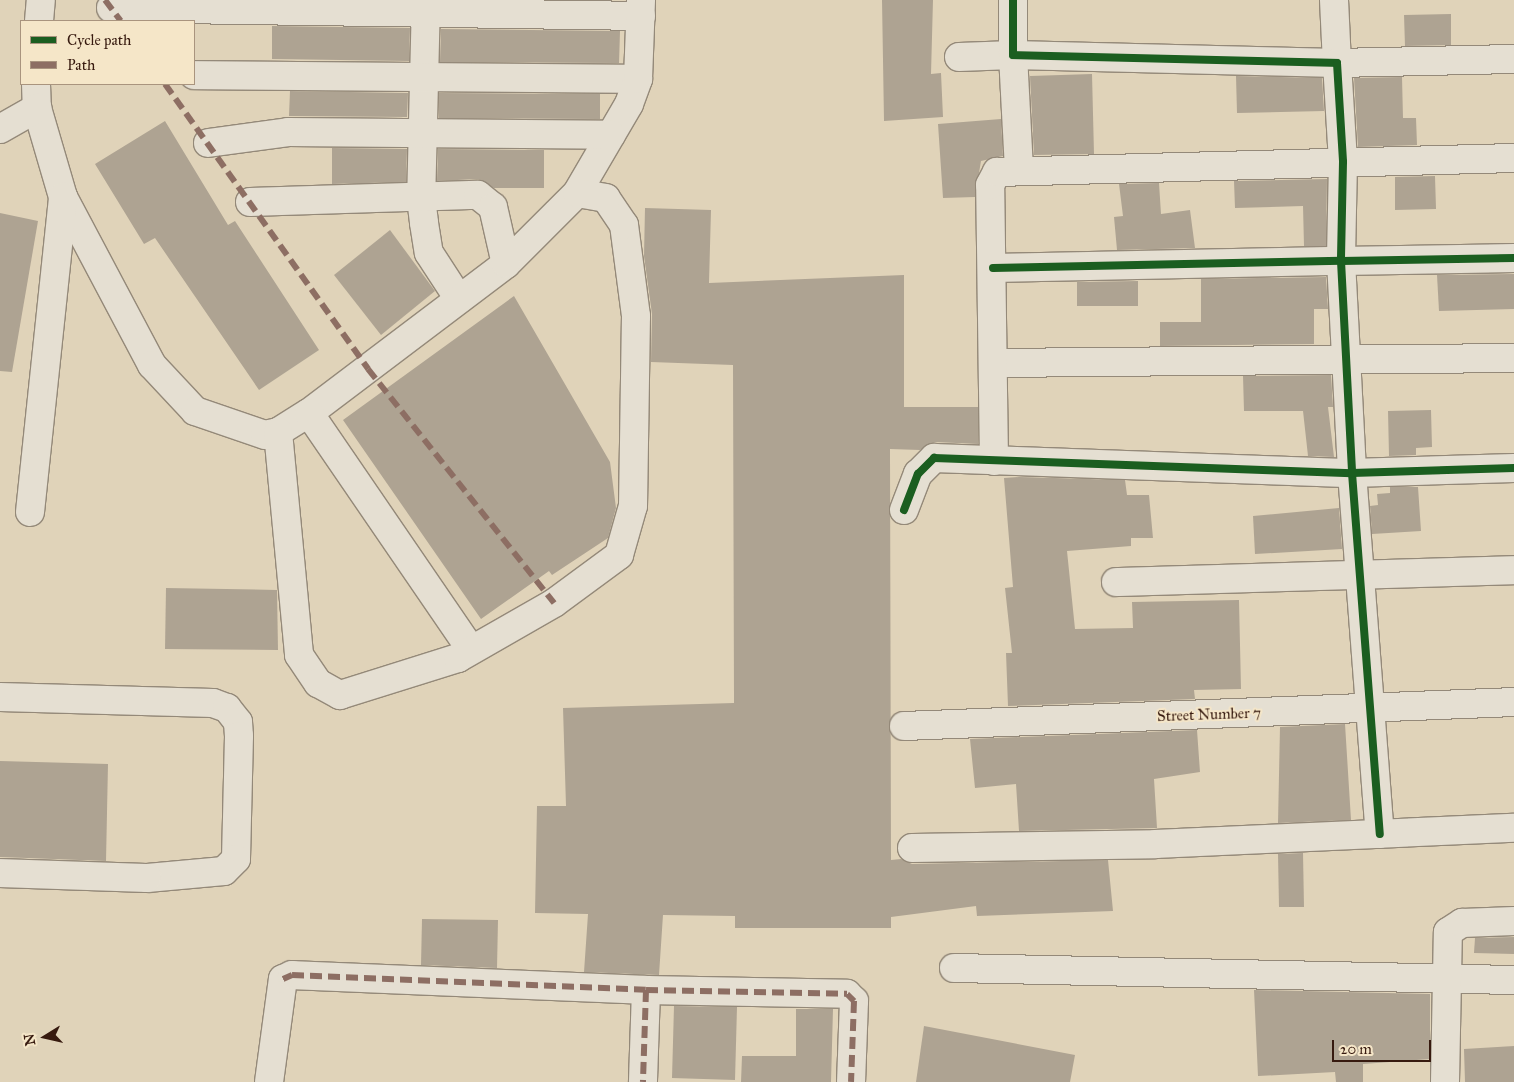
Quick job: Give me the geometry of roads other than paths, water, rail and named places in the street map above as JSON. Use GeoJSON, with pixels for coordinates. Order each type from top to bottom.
{"type":"FeatureCollection","features":[{"type":"Feature","properties":{"kind":"street"},"geometry":{"type":"LineString","coordinates":[[39,20],[41,0]]}},
{"type":"Feature","properties":{"kind":"street"},"geometry":{"type":"LineString","coordinates":[[1013,0],[1013,55],[1019,168]]}},
{"type":"Feature","properties":{"kind":"street"},"geometry":{"type":"LineString","coordinates":[[1334,0],[1343,162],[1341,261],[1352,473],[1373,709],[1380,834]]}},
{"type":"Feature","properties":{"kind":"street"},"geometry":{"type":"LineString","coordinates":[[426,6],[421,198],[429,253],[459,300]]}},
{"type":"Feature","properties":{"kind":"street"},"geometry":{"type":"LineString","coordinates":[[0,129],[36,96],[63,197],[152,365],[195,411],[266,435],[278,432],[309,413],[506,264],[577,193],[611,135],[638,78],[641,8],[426,6],[111,8]]}},
{"type":"Feature","properties":{"kind":"street"},"geometry":{"type":"LineString","coordinates":[[959,57],[1013,55],[1337,63],[1514,59]]}},
{"type":"Feature","properties":{"kind":"street"},"geometry":{"type":"LineString","coordinates":[[195,75],[638,78]]}},
{"type":"Feature","properties":{"kind":"street"},"geometry":{"type":"LineString","coordinates":[[208,143],[288,132],[611,135]]}},
{"type":"Feature","properties":{"kind":"street"},"geometry":{"type":"LineString","coordinates":[[994,462],[995,363],[991,177],[997,172],[1019,168],[1514,158]]}},
{"type":"Feature","properties":{"kind":"street"},"geometry":{"type":"LineString","coordinates":[[278,432],[299,655],[318,683],[340,695],[374,687],[471,650],[554,603],[619,555],[633,506],[636,316],[624,225],[606,198],[577,193]]}},
{"type":"Feature","properties":{"kind":"street"},"geometry":{"type":"LineString","coordinates":[[250,202],[478,195],[493,207],[506,264]]}},
{"type":"Feature","properties":{"kind":"street"},"geometry":{"type":"LineString","coordinates":[[30,512],[63,197]]}},
{"type":"Feature","properties":{"kind":"street"},"geometry":{"type":"LineString","coordinates":[[993,268],[1514,258]]}},
{"type":"Feature","properties":{"kind":"street"},"geometry":{"type":"LineString","coordinates":[[995,363],[1514,358]]}},
{"type":"Feature","properties":{"kind":"street"},"geometry":{"type":"LineString","coordinates":[[309,413],[471,650]]}},
{"type":"Feature","properties":{"kind":"street"},"geometry":{"type":"LineString","coordinates":[[904,510],[918,474],[934,458],[994,462],[1352,473],[1514,468]]}},
{"type":"Feature","properties":{"kind":"street"},"geometry":{"type":"LineString","coordinates":[[1116,582],[1514,570]]}},
{"type":"Feature","properties":{"kind":"street"},"geometry":{"type":"LineString","coordinates":[[0,697],[213,703],[227,708],[238,722],[239,736],[236,860],[224,871],[148,878],[0,873]]}},
{"type":"Feature","properties":{"kind":"street","name":"Street Number 7"},"geometry":{"type":"LineString","coordinates":[[904,726],[1514,702]]}},
{"type":"Feature","properties":{"kind":"street"},"geometry":{"type":"LineString","coordinates":[[912,848],[1155,844],[1514,828]]}},
{"type":"Feature","properties":{"kind":"street"},"geometry":{"type":"LineString","coordinates":[[1445,1082],[1449,978],[1447,938],[1453,926],[1514,921]]}},
{"type":"Feature","properties":{"kind":"street"},"geometry":{"type":"LineString","coordinates":[[954,968],[1514,980]]}},
{"type":"Feature","properties":{"kind":"street"},"geometry":{"type":"LineString","coordinates":[[269,1082],[283,979],[292,974],[646,990],[847,994],[854,1001],[851,1082]]}},
{"type":"Feature","properties":{"kind":"street"},"geometry":{"type":"LineString","coordinates":[[644,1082],[646,990]]}}]}
